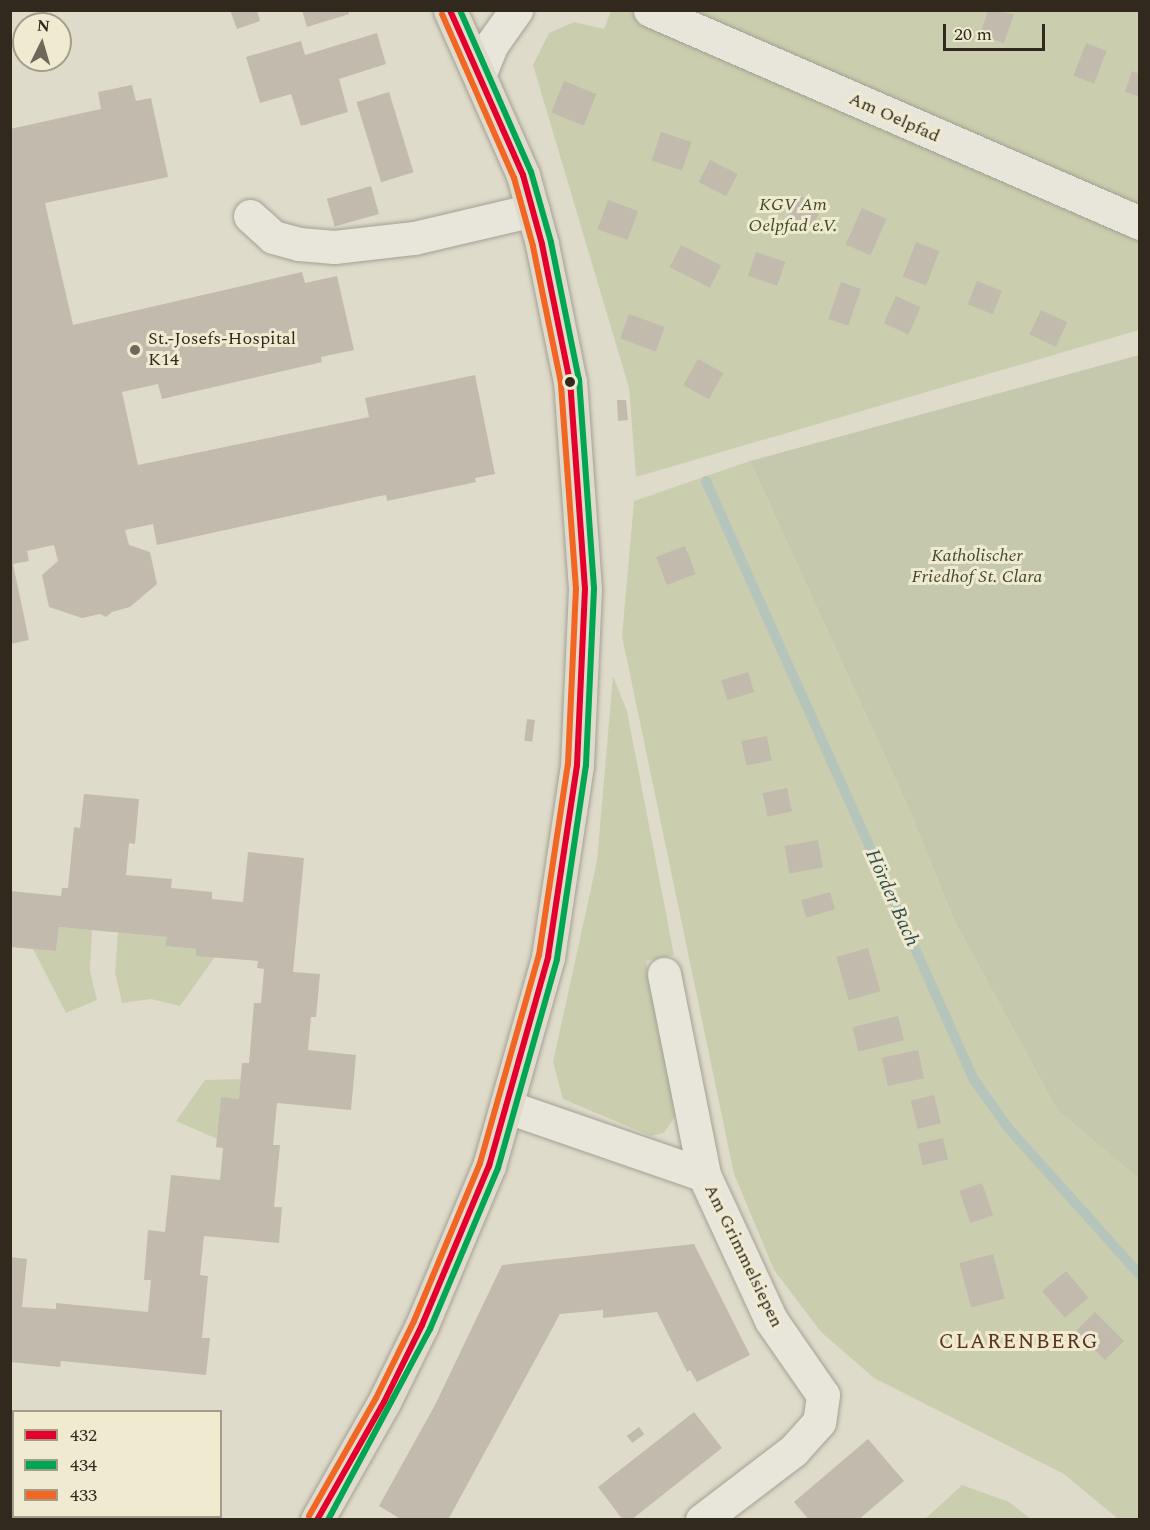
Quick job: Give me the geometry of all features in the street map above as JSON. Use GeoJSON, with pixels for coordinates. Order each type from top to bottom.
{"type":"FeatureCollection","features":[{"type":"Feature","properties":{"kind":"main road"},"geometry":{"type":"LineString","coordinates":[[317,1520],[384,1402],[427,1315],[470,1217],[508,1107],[548,957],[566,850],[577,765],[585,589],[570,382],[523,175],[480,73],[450,10]]}},
{"type":"Feature","properties":{"kind":"street"},"geometry":{"type":"LineString","coordinates":[[480,73],[492,44],[516,10]]}},
{"type":"Feature","properties":{"kind":"street","name":"Am Oelpfad"},"geometry":{"type":"LineString","coordinates":[[650,10],[1140,223]]}},
{"type":"Feature","properties":{"kind":"street"},"geometry":{"type":"LineString","coordinates":[[250,216],[273,237],[299,244],[334,247],[414,238],[532,210]]}},
{"type":"Feature","properties":{"kind":"street","name":"Am Grimmelsiepen"},"geometry":{"type":"LineString","coordinates":[[664,974],[704,1175],[771,1320],[823,1395],[819,1422],[794,1450],[702,1520]]}},
{"type":"Feature","properties":{"kind":"street","name":"Am Grimmelsiepen"},"geometry":{"type":"LineString","coordinates":[[508,1107],[704,1175]]}},
{"type":"Feature","properties":{"kind":"green space","name":"KGV Am Oelpfad e.V."},"geometry":{"type":"Polygon","coordinates":[[[611,11],[1139,11],[1139,330],[636,477],[629,388],[533,65],[549,33],[574,22],[604,29],[611,11]]]}},
{"type":"Feature","properties":{"kind":"green space","name":"Katholischer Friedhof St. Clara"},"geometry":{"type":"Polygon","coordinates":[[[1140,355],[1139,1179],[1057,1110],[954,920],[908,807],[750,461],[1140,355]]]}},
{"type":"Feature","properties":{"kind":"green space"},"geometry":{"type":"Polygon","coordinates":[[[750,461],[908,807],[954,920],[1057,1110],[1139,1179],[1139,1519],[1118,1519],[1064,1474],[874,1378],[821,1332],[774,1270],[734,1174],[622,636],[634,501],[750,461]]]}},
{"type":"Feature","properties":{"kind":"green space"},"geometry":{"type":"Polygon","coordinates":[[[613,676],[627,711],[674,955],[646,961],[678,1112],[664,1133],[651,1136],[563,1099],[553,1062],[597,861],[613,676]]]}},
{"type":"Feature","properties":{"kind":"green space"},"geometry":{"type":"Polygon","coordinates":[[[59,927],[92,930],[90,971],[97,1000],[66,1013],[33,949],[56,951],[59,927]]]}},
{"type":"Feature","properties":{"kind":"green space"},"geometry":{"type":"Polygon","coordinates":[[[118,932],[167,937],[166,946],[196,949],[215,957],[180,1006],[151,999],[122,1003],[115,973],[118,932]]]}},
{"type":"Feature","properties":{"kind":"green space"},"geometry":{"type":"Polygon","coordinates":[[[241,1079],[239,1099],[221,1098],[217,1139],[176,1121],[205,1080],[241,1079]]]}},
{"type":"Feature","properties":{"kind":"green space"},"geometry":{"type":"Polygon","coordinates":[[[962,1485],[1009,1502],[1031,1519],[925,1519],[962,1485]]]}},
{"type":"Feature","properties":{"kind":"building"},"geometry":{"type":"Polygon","coordinates":[[[230,10],[257,10],[260,21],[237,29],[230,10]]]}},
{"type":"Feature","properties":{"kind":"building"},"geometry":{"type":"Polygon","coordinates":[[[302,10],[348,10],[349,14],[307,27],[302,10]]]}},
{"type":"Feature","properties":{"kind":"building"},"geometry":{"type":"Polygon","coordinates":[[[988,10],[1014,14],[1004,43],[980,35],[988,10]]]}},
{"type":"Feature","properties":{"kind":"building"},"geometry":{"type":"Polygon","coordinates":[[[377,33],[386,64],[339,79],[348,112],[301,126],[291,94],[260,103],[246,57],[301,41],[305,55],[377,33]]]}},
{"type":"Feature","properties":{"kind":"building"},"geometry":{"type":"Polygon","coordinates":[[[1086,43],[1107,51],[1094,84],[1073,76],[1086,43]]]}},
{"type":"Feature","properties":{"kind":"building"},"geometry":{"type":"Polygon","coordinates":[[[1132,71],[1140,74],[1140,97],[1125,92],[1132,71]]]}},
{"type":"Feature","properties":{"kind":"building"},"geometry":{"type":"Polygon","coordinates":[[[564,81],[596,94],[584,126],[551,113],[564,81]]]}},
{"type":"Feature","properties":{"kind":"building","name":"St.-Josefs-Hospital K14"},"geometry":{"type":"Polygon","coordinates":[[[132,85],[136,101],[151,98],[168,177],[45,203],[73,325],[302,272],[305,283],[337,276],[354,350],[321,357],[322,362],[162,399],[158,384],[122,392],[138,465],[369,417],[365,398],[475,375],[495,474],[475,478],[476,482],[387,501],[386,495],[380,496],[157,545],[153,524],[125,530],[129,545],[150,552],[157,584],[130,607],[112,612],[106,617],[100,614],[82,618],[49,607],[42,575],[58,561],[54,545],[27,551],[29,561],[13,564],[29,640],[10,644],[10,129],[101,109],[98,92],[132,85]]]}},
{"type":"Feature","properties":{"kind":"building"},"geometry":{"type":"Polygon","coordinates":[[[389,92],[414,172],[381,182],[356,102],[389,92]]]}},
{"type":"Feature","properties":{"kind":"building"},"geometry":{"type":"Polygon","coordinates":[[[661,132],[691,142],[682,170],[652,161],[661,132]]]}},
{"type":"Feature","properties":{"kind":"building"},"geometry":{"type":"Polygon","coordinates":[[[710,160],[738,174],[726,196],[699,182],[710,160]]]}},
{"type":"Feature","properties":{"kind":"building"},"geometry":{"type":"Polygon","coordinates":[[[371,186],[379,214],[335,227],[327,199],[371,186]]]}},
{"type":"Feature","properties":{"kind":"building"},"geometry":{"type":"Polygon","coordinates":[[[798,195],[822,205],[812,228],[788,218],[798,195]]]}},
{"type":"Feature","properties":{"kind":"building"},"geometry":{"type":"Polygon","coordinates":[[[608,200],[638,211],[627,240],[597,229],[608,200]]]}},
{"type":"Feature","properties":{"kind":"building"},"geometry":{"type":"Polygon","coordinates":[[[862,208],[887,219],[870,256],[846,245],[862,208]]]}},
{"type":"Feature","properties":{"kind":"building"},"geometry":{"type":"Polygon","coordinates":[[[916,242],[939,251],[926,286],[903,277],[916,242]]]}},
{"type":"Feature","properties":{"kind":"building"},"geometry":{"type":"Polygon","coordinates":[[[681,245],[721,265],[710,288],[670,267],[681,245]]]}},
{"type":"Feature","properties":{"kind":"building"},"geometry":{"type":"Polygon","coordinates":[[[756,252],[785,262],[777,286],[748,276],[756,252]]]}},
{"type":"Feature","properties":{"kind":"building"},"geometry":{"type":"Polygon","coordinates":[[[977,281],[1002,291],[993,314],[968,304],[977,281]]]}},
{"type":"Feature","properties":{"kind":"building"},"geometry":{"type":"Polygon","coordinates":[[[841,282],[861,289],[848,326],[828,319],[841,282]]]}},
{"type":"Feature","properties":{"kind":"building"},"geometry":{"type":"Polygon","coordinates":[[[896,296],[921,307],[908,334],[884,323],[896,296]]]}},
{"type":"Feature","properties":{"kind":"building"},"geometry":{"type":"Polygon","coordinates":[[[1041,310],[1067,322],[1056,347],[1030,334],[1041,310]]]}},
{"type":"Feature","properties":{"kind":"building"},"geometry":{"type":"Polygon","coordinates":[[[629,314],[665,327],[656,351],[620,338],[629,314]]]}},
{"type":"Feature","properties":{"kind":"building"},"geometry":{"type":"Polygon","coordinates":[[[698,359],[723,373],[709,399],[683,385],[698,359]]]}},
{"type":"Feature","properties":{"kind":"building"},"geometry":{"type":"Polygon","coordinates":[[[617,400],[626,400],[628,420],[618,421],[617,400]]]}},
{"type":"Feature","properties":{"kind":"building"},"geometry":{"type":"Polygon","coordinates":[[[685,546],[696,574],[667,585],[656,557],[685,546]]]}},
{"type":"Feature","properties":{"kind":"building"},"geometry":{"type":"Polygon","coordinates":[[[748,672],[754,692],[727,700],[721,680],[748,672]]]}},
{"type":"Feature","properties":{"kind":"building"},"geometry":{"type":"Polygon","coordinates":[[[527,719],[535,720],[532,742],[524,741],[527,719]]]}},
{"type":"Feature","properties":{"kind":"building"},"geometry":{"type":"Polygon","coordinates":[[[767,736],[772,761],[746,766],[741,741],[767,736]]]}},
{"type":"Feature","properties":{"kind":"building"},"geometry":{"type":"Polygon","coordinates":[[[787,788],[792,811],[768,817],[763,793],[787,788]]]}},
{"type":"Feature","properties":{"kind":"building"},"geometry":{"type":"Polygon","coordinates":[[[84,794],[139,799],[135,844],[129,843],[126,875],[172,879],[171,888],[212,892],[212,899],[243,902],[248,852],[304,858],[293,972],[320,974],[316,1017],[311,1017],[308,1050],[356,1055],[351,1110],[277,1103],[273,1145],[280,1145],[274,1207],[282,1207],[279,1243],[204,1236],[200,1275],[208,1276],[202,1338],[210,1338],[206,1375],[61,1361],[60,1367],[10,1362],[10,1257],[27,1259],[22,1307],[56,1309],[56,1303],[148,1312],[151,1280],[144,1280],[148,1230],[165,1232],[171,1175],[220,1180],[223,1148],[216,1147],[221,1097],[239,1099],[242,1063],[249,1063],[254,1003],[261,1003],[264,969],[257,968],[258,961],[196,956],[196,949],[165,946],[167,937],[59,927],[56,951],[10,947],[10,891],[61,896],[62,888],[68,888],[74,827],[80,828],[84,794]]]}},
{"type":"Feature","properties":{"kind":"building"},"geometry":{"type":"Polygon","coordinates":[[[818,840],[823,868],[789,873],[785,846],[818,840]]]}},
{"type":"Feature","properties":{"kind":"building"},"geometry":{"type":"Polygon","coordinates":[[[830,892],[835,909],[806,918],[801,900],[830,892]]]}},
{"type":"Feature","properties":{"kind":"building"},"geometry":{"type":"Polygon","coordinates":[[[868,948],[880,991],[849,1000],[836,957],[868,948]]]}},
{"type":"Feature","properties":{"kind":"building"},"geometry":{"type":"Polygon","coordinates":[[[898,1016],[904,1040],[858,1052],[852,1027],[898,1016]]]}},
{"type":"Feature","properties":{"kind":"building"},"geometry":{"type":"Polygon","coordinates":[[[918,1050],[924,1078],[888,1086],[882,1058],[918,1050]]]}},
{"type":"Feature","properties":{"kind":"building"},"geometry":{"type":"Polygon","coordinates":[[[934,1095],[941,1123],[918,1129],[911,1101],[934,1095]]]}},
{"type":"Feature","properties":{"kind":"building"},"geometry":{"type":"Polygon","coordinates":[[[943,1138],[948,1159],[923,1165],[918,1144],[943,1138]]]}},
{"type":"Feature","properties":{"kind":"building"},"geometry":{"type":"Polygon","coordinates":[[[982,1183],[993,1215],[970,1223],[959,1191],[982,1183]]]}},
{"type":"Feature","properties":{"kind":"building"},"geometry":{"type":"Polygon","coordinates":[[[694,1244],[750,1355],[697,1382],[690,1370],[687,1372],[657,1312],[603,1318],[603,1310],[560,1314],[448,1520],[402,1520],[379,1506],[435,1405],[502,1265],[694,1244]]]}},
{"type":"Feature","properties":{"kind":"building"},"geometry":{"type":"Polygon","coordinates":[[[993,1254],[1005,1298],[971,1307],[959,1263],[993,1254]]]}},
{"type":"Feature","properties":{"kind":"building"},"geometry":{"type":"Polygon","coordinates":[[[1066,1271],[1088,1298],[1065,1318],[1042,1291],[1066,1271]]]}},
{"type":"Feature","properties":{"kind":"building"},"geometry":{"type":"Polygon","coordinates":[[[1095,1312],[1124,1341],[1105,1360],[1076,1331],[1095,1312]]]}},
{"type":"Feature","properties":{"kind":"building"},"geometry":{"type":"Polygon","coordinates":[[[694,1412],[722,1448],[631,1520],[623,1520],[598,1487],[694,1412]]]}},
{"type":"Feature","properties":{"kind":"building"},"geometry":{"type":"Polygon","coordinates":[[[639,1427],[644,1434],[632,1443],[627,1436],[639,1427]]]}},
{"type":"Feature","properties":{"kind":"building"},"geometry":{"type":"Polygon","coordinates":[[[868,1439],[904,1481],[858,1520],[809,1520],[794,1502],[868,1439]]]}},
{"type":"Feature","properties":{"kind":"waterway","name":"Hörder Bach"},"geometry":{"type":"LineString","coordinates":[[706,481],[974,1080],[1009,1129],[1140,1275]]}},
{"type":"Feature","properties":{"kind":"transit line","name":"432"},"geometry":{"type":"LineString","coordinates":[[317,1520],[384,1402],[422,1325],[489,1166],[548,957],[577,765],[585,589],[570,382],[542,244],[523,175],[450,10]]}},
{"type":"Feature","properties":{"kind":"transit line","name":"434"},"geometry":{"type":"LineString","coordinates":[[328,1520],[430,1329],[498,1168],[557,959],[586,765],[594,588],[579,380],[551,242],[531,172],[460,10]]}},
{"type":"Feature","properties":{"kind":"transit line","name":"433"},"geometry":{"type":"LineString","coordinates":[[309,1516],[376,1398],[414,1321],[480,1163],[539,955],[568,764],[576,589],[561,383],[533,246],[514,178],[442,14]]}},
{"type":"Feature","properties":{"kind":"place","name":"St.-Josefs-Hospital K14"},"geometry":{"type":"Point","coordinates":[135,350]}},
{"type":"Feature","properties":{"kind":"district","name":"CLARENBERG"},"geometry":{"type":"Point","coordinates":[1019,1342]}}]}
